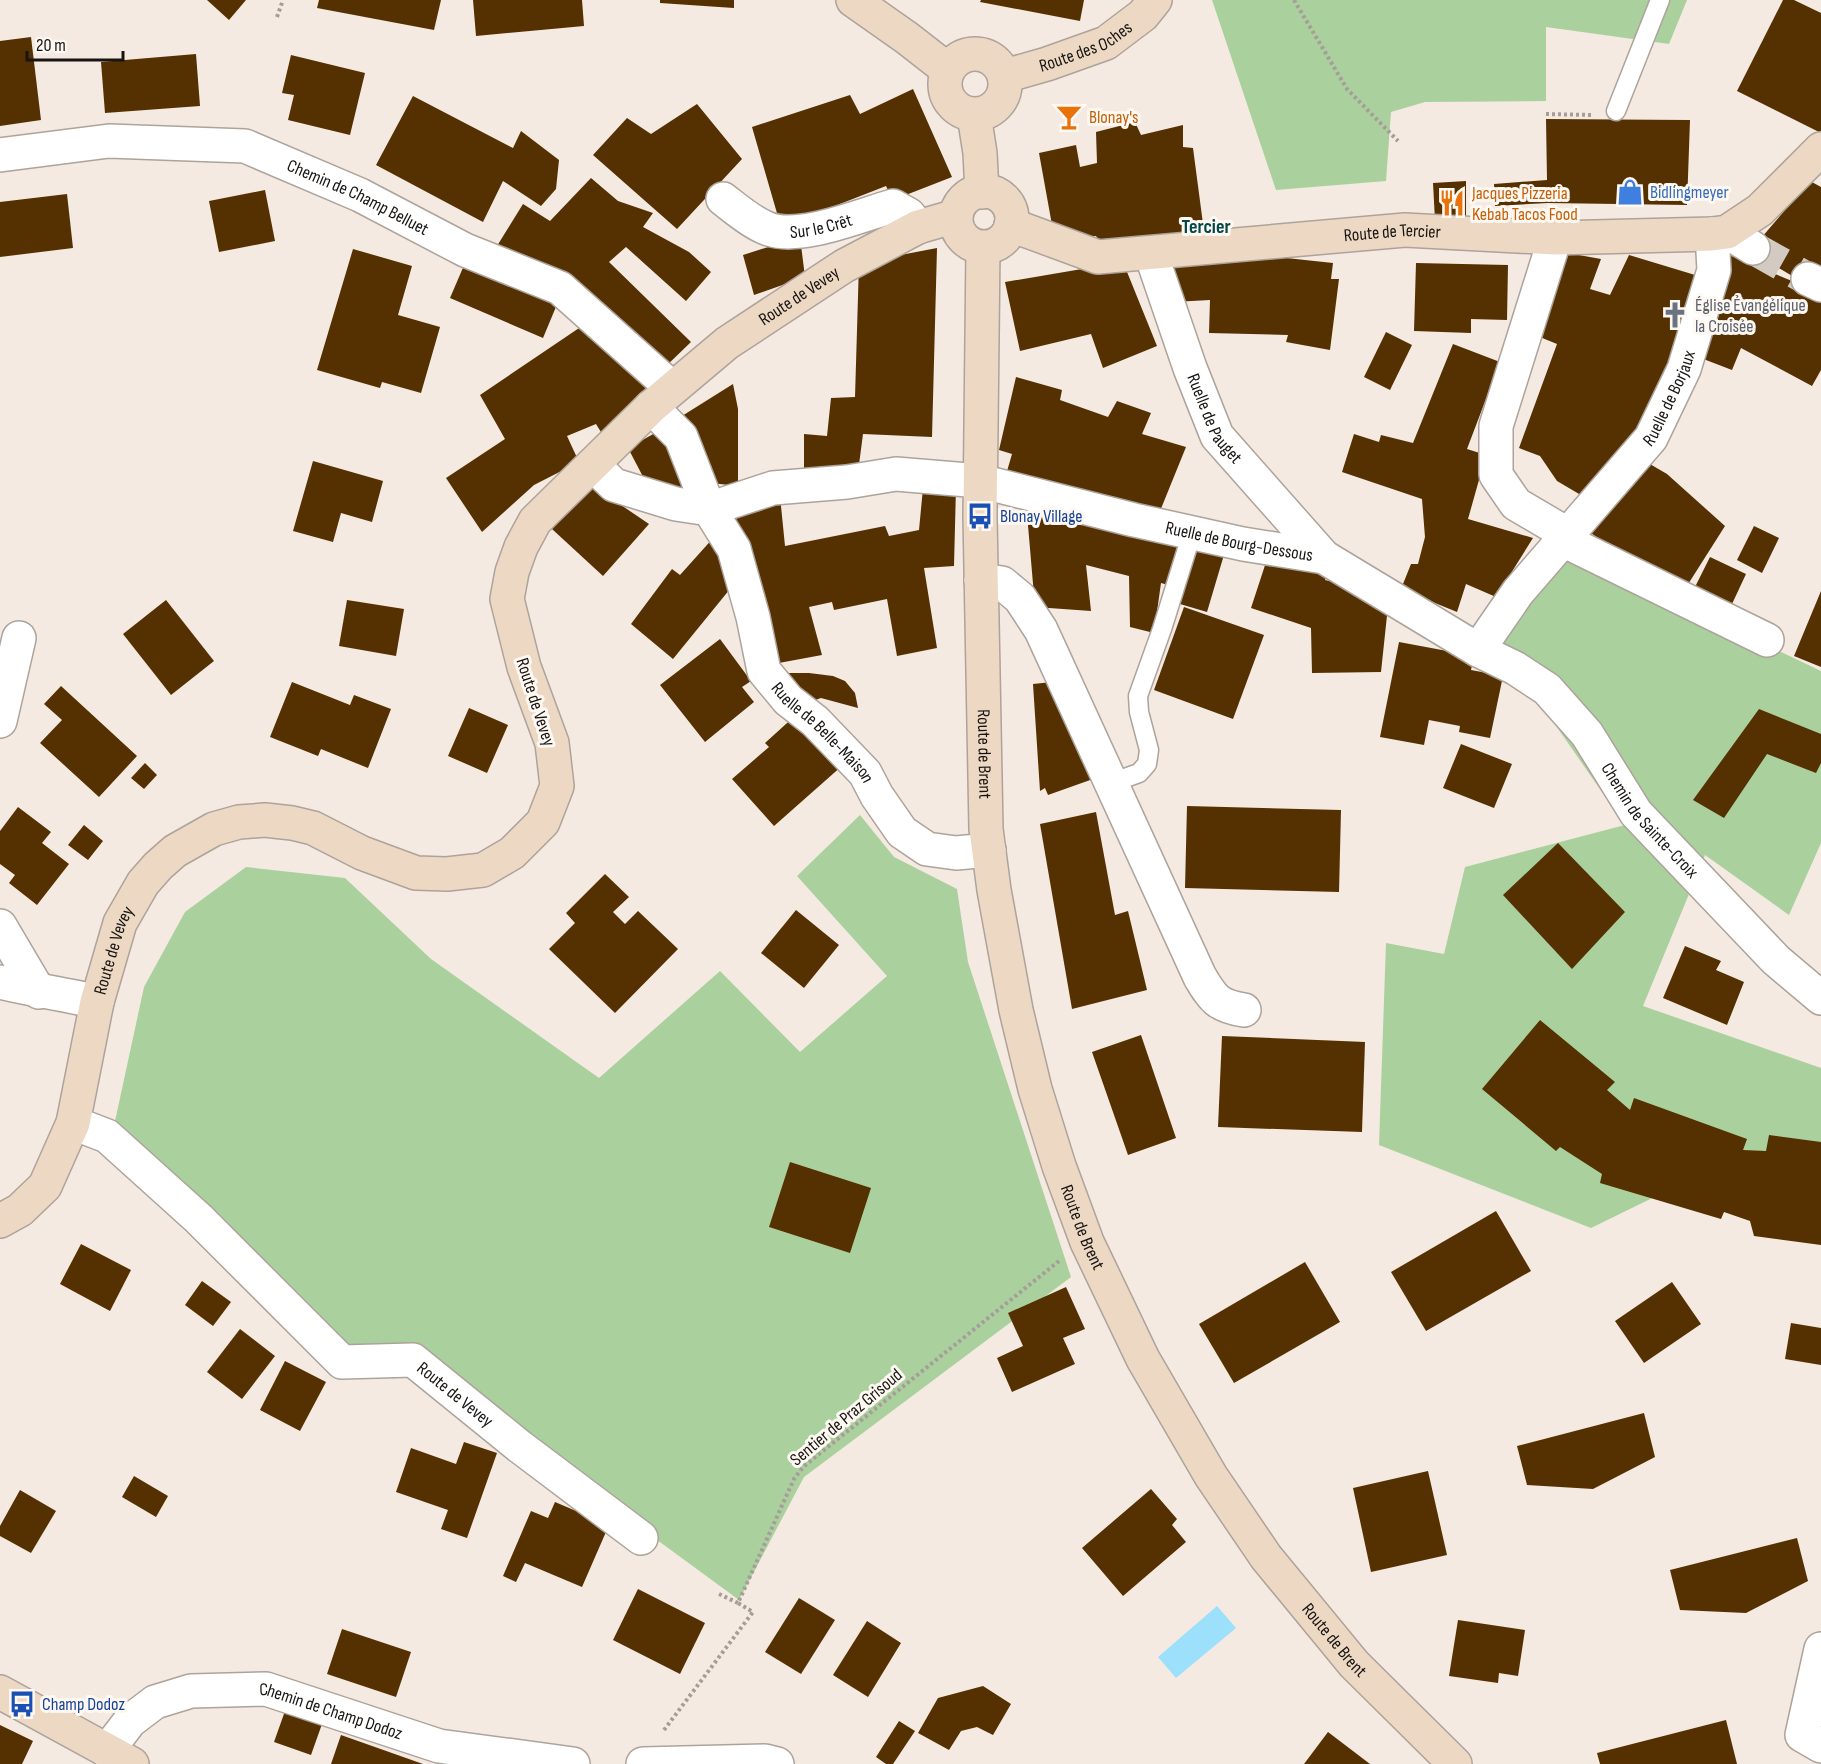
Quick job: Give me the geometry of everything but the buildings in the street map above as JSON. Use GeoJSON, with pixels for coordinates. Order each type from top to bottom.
{"type":"FeatureCollection","features":[{"type":"Feature","properties":{"kind":"street"},"geometry":{"type":"LineString","coordinates":[[853,0],[948,70]]}},
{"type":"Feature","properties":{"kind":"street","name":"Route des Oches"},"geometry":{"type":"LineString","coordinates":[[1005,76],[1106,43],[1143,15],[1155,0]]}},
{"type":"Feature","properties":{"kind":"street"},"geometry":{"type":"LineString","coordinates":[[978,54],[990,57],[999,65],[1005,76],[1002,98],[995,107],[985,113],[974,115],[962,112],[952,104],[946,94],[945,82],[948,70],[966,55],[978,54]]}},
{"type":"Feature","properties":{"kind":"street"},"geometry":{"type":"LineString","coordinates":[[974,115],[980,153],[982,192]]}},
{"type":"Feature","properties":{"kind":"street","name":"Chemin de Champ Belluet"},"geometry":{"type":"LineString","coordinates":[[0,155],[109,141],[245,146],[360,195],[465,250],[560,288],[662,397]]}},
{"type":"Feature","properties":{"kind":"street"},"geometry":{"type":"LineString","coordinates":[[1730,238],[1821,148]]}},
{"type":"Feature","properties":{"kind":"street"},"geometry":{"type":"LineString","coordinates":[[982,192],[999,195],[1005,201],[1010,208],[1011,225],[1008,235],[1001,242],[983,248],[963,238],[956,224],[956,216],[964,199],[982,192]]}},
{"type":"Feature","properties":{"kind":"street","name":"Sur le Crêt"},"geometry":{"type":"LineString","coordinates":[[723,199],[766,229],[780,231],[817,229],[893,206],[909,215],[918,227]]}},
{"type":"Feature","properties":{"kind":"street","name":"Route de Vevey"},"geometry":{"type":"LineString","coordinates":[[0,1221],[21,1210],[45,1186],[73,1122],[97,1002],[120,923],[142,884],[175,851],[214,829],[239,822],[265,820],[313,828],[362,853],[417,873],[447,874],[483,870],[512,853],[543,822],[557,786],[552,743],[524,667],[507,599],[520,547],[535,521],[662,397],[727,343],[844,266],[918,227],[956,216]]}},
{"type":"Feature","properties":{"kind":"street","name":"Route de Tercier"},"geometry":{"type":"LineString","coordinates":[[1011,225],[1098,257],[1406,230],[1555,238],[1730,238]]}},
{"type":"Feature","properties":{"kind":"street"},"geometry":{"type":"LineString","coordinates":[[1555,238],[1496,426],[1496,475],[1516,504],[1567,534],[1575,546],[1767,640]]}},
{"type":"Feature","properties":{"kind":"street","name":"Ruelle de Borjaux"},"geometry":{"type":"LineString","coordinates":[[1478,650],[1518,592],[1651,438],[1684,369],[1714,270],[1730,238]]}},
{"type":"Feature","properties":{"kind":"street","name":"Route de Brent"},"geometry":{"type":"LineString","coordinates":[[983,248],[980,481],[986,829],[1004,950],[1035,1089],[1087,1242],[1143,1359],[1211,1476],[1266,1557],[1354,1664],[1455,1764]]}},
{"type":"Feature","properties":{"kind":"street","name":"Ruelle de Pauget"},"geometry":{"type":"LineString","coordinates":[[1150,254],[1190,368],[1217,436],[1324,557]]}},
{"type":"Feature","properties":{"kind":"street","name":"Ruelle de Belle-Maison"},"geometry":{"type":"LineString","coordinates":[[662,397],[681,437],[709,509],[734,549],[765,671],[788,700],[815,721],[865,773],[877,796],[902,832],[927,849],[956,853],[989,850]]}},
{"type":"Feature","properties":{"kind":"street"},"geometry":{"type":"LineString","coordinates":[[593,465],[614,485],[676,504],[709,509],[773,488],[847,482],[896,474],[980,481]]}},
{"type":"Feature","properties":{"kind":"street","name":"Ruelle de Bourg-Dessous"},"geometry":{"type":"LineString","coordinates":[[980,481],[1192,533],[1324,557],[1478,650]]}},
{"type":"Feature","properties":{"kind":"street"},"geometry":{"type":"LineString","coordinates":[[981,580],[1002,583],[1020,598],[1041,630],[1200,977],[1212,998],[1230,1008],[1244,1010]]}},
{"type":"Feature","properties":{"kind":"street"},"geometry":{"type":"LineString","coordinates":[[0,721],[19,638]]}},
{"type":"Feature","properties":{"kind":"street","name":"Chemin de Sainte-Croix"},"geometry":{"type":"LineString","coordinates":[[1478,650],[1515,668],[1547,689],[1587,734],[1636,813],[1776,960],[1821,998]]}},
{"type":"Feature","properties":{"kind":"street"},"geometry":{"type":"LineString","coordinates":[[0,926],[39,992]]}},
{"type":"Feature","properties":{"kind":"street"},"geometry":{"type":"LineString","coordinates":[[0,982],[39,992],[61,993],[97,1002]]}},
{"type":"Feature","properties":{"kind":"street","name":"Route de Vevey"},"geometry":{"type":"LineString","coordinates":[[73,1122],[107,1136],[124,1151],[199,1219],[342,1362],[413,1360],[519,1446],[641,1538]]}},
{"type":"Feature","properties":{"kind":"street"},"geometry":{"type":"LineString","coordinates":[[1821,1649],[1802,1735],[1821,1746]]}},
{"type":"Feature","properties":{"kind":"street","name":"Chemin de Champ Dodoz"},"geometry":{"type":"LineString","coordinates":[[120,1757],[130,1721],[155,1702],[191,1691],[266,1689],[440,1746],[573,1764]]}},
{"type":"Feature","properties":{"kind":"street"},"geometry":{"type":"LineString","coordinates":[[0,1692],[120,1757]]}},
{"type":"Feature","properties":{"kind":"street"},"geometry":{"type":"LineString","coordinates":[[643,1764],[765,1761],[777,1764]]}},
{"type":"Feature","properties":{"kind":"lane"},"geometry":{"type":"LineString","coordinates":[[1616,111],[1660,0]]}},
{"type":"Feature","properties":{"kind":"lane"},"geometry":{"type":"LineString","coordinates":[[1111,783],[1139,773],[1147,764],[1149,750],[1139,712],[1138,696],[1192,533]]}},
{"type":"Feature","properties":{"kind":"path"},"geometry":{"type":"LineString","coordinates":[[277,17],[283,0]]}},
{"type":"Feature","properties":{"kind":"path"},"geometry":{"type":"LineString","coordinates":[[1294,0],[1347,89],[1398,141]]}},
{"type":"Feature","properties":{"kind":"path"},"geometry":{"type":"LineString","coordinates":[[1546,114],[1616,116],[1616,111]]}},
{"type":"Feature","properties":{"kind":"path","name":"Sentier de Praz Grisoud"},"geometry":{"type":"LineString","coordinates":[[738,1603],[794,1479],[803,1467],[1070,1252],[1087,1242]]}},
{"type":"Feature","properties":{"kind":"path"},"geometry":{"type":"LineString","coordinates":[[663,1731],[753,1612],[719,1594]]}},
{"type":"Feature","properties":{"kind":"green space"},"geometry":{"type":"Polygon","coordinates":[[[1212,0],[1687,0],[1669,44],[1546,27],[1546,101],[1425,102],[1391,112],[1386,181],[1276,190],[1212,0]]]}},
{"type":"Feature","properties":{"kind":"green space"},"geometry":{"type":"Polygon","coordinates":[[[1544,539],[1821,671],[1821,843],[1789,915],[1705,855],[1643,1006],[1821,1068],[1821,1216],[1683,1183],[1591,1228],[1379,1145],[1386,943],[1444,954],[1465,867],[1625,825],[1545,710],[1473,632],[1544,539]]]}},
{"type":"Feature","properties":{"kind":"green space"},"geometry":{"type":"Polygon","coordinates":[[[860,815],[894,857],[957,889],[968,962],[1071,1277],[804,1477],[739,1600],[420,1366],[367,1369],[109,1149],[144,987],[185,912],[246,867],[345,878],[431,959],[599,1078],[720,971],[800,1052],[887,976],[797,876],[860,815]]]}},
{"type":"Feature","properties":{"kind":"water"},"geometry":{"type":"Polygon","coordinates":[[[1217,1606],[1236,1628],[1176,1678],[1158,1657],[1217,1606]]]}},
{"type":"Feature","properties":{"kind":"tunnel"},"geometry":{"type":"LineString","coordinates":[[1753,248],[1808,279]]}},
{"type":"Feature","properties":{"kind":"place","name":"Blonay's"},"geometry":{"type":"Point","coordinates":[1069,117]}},
{"type":"Feature","properties":{"kind":"place","name":"Bidlingmeyer"},"geometry":{"type":"Point","coordinates":[1630,192]}},
{"type":"Feature","properties":{"kind":"place","name":"Jacques Pizzeria Kebab Tacos Food"},"geometry":{"type":"Point","coordinates":[1452,203]}},
{"type":"Feature","properties":{"kind":"place","name":"Église Évangélique la Croisée"},"geometry":{"type":"Point","coordinates":[1675,315]}},
{"type":"Feature","properties":{"kind":"place","name":"Blonay Village"},"geometry":{"type":"Point","coordinates":[980,516]}},
{"type":"Feature","properties":{"kind":"place","name":"Champ Dodoz"},"geometry":{"type":"Point","coordinates":[22,1704]}},
{"type":"Feature","properties":{"kind":"district","name":"Tercier"},"geometry":{"type":"Point","coordinates":[1206,226]}}]}
